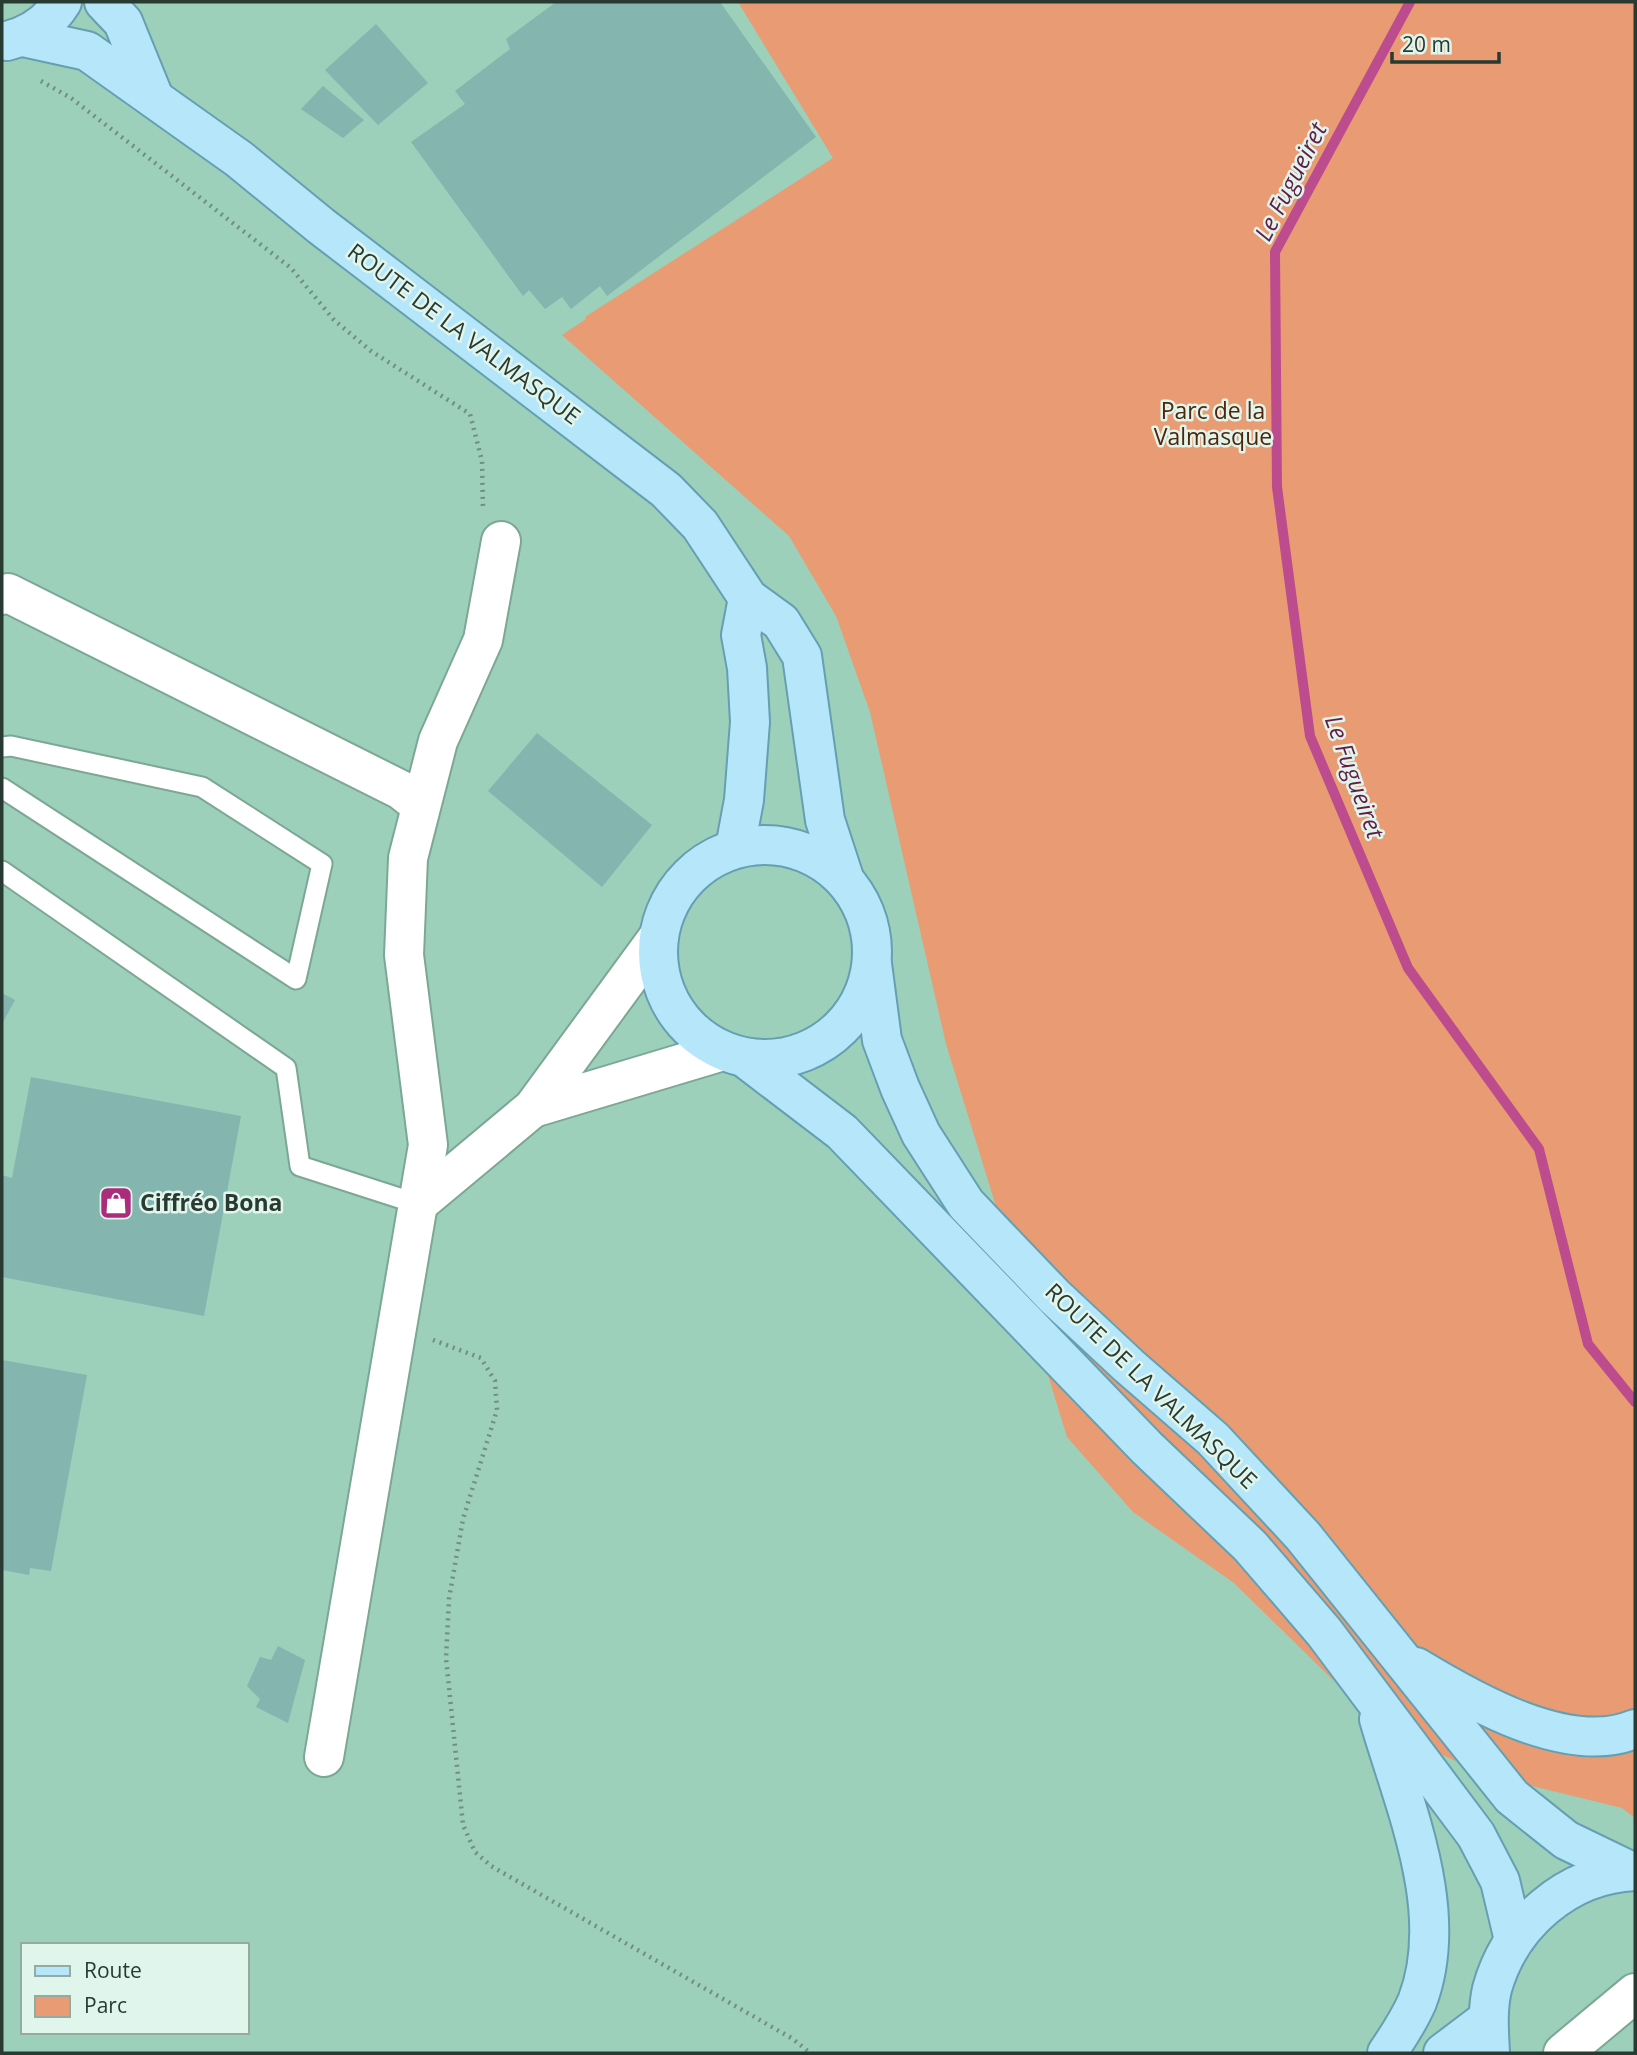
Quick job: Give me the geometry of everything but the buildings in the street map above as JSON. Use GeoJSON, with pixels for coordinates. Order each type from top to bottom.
{"type":"FeatureCollection","features":[{"type":"Feature","properties":{"kind":"main road"},"geometry":{"type":"LineString","coordinates":[[13,39],[44,24],[62,2]]}},
{"type":"Feature","properties":{"kind":"main road"},"geometry":{"type":"LineString","coordinates":[[104,2],[123,22],[154,98]]}},
{"type":"Feature","properties":{"kind":"main road","name":"ROUTE DE LA VALMASQUE"},"geometry":{"type":"LineString","coordinates":[[13,39],[88,51],[239,159],[321,226],[666,490],[700,526],[747,598],[781,622],[802,656],[825,820],[844,878]]}},
{"type":"Feature","properties":{"kind":"main road"},"geometry":{"type":"LineString","coordinates":[[735,848],[744,800],[750,722],[747,668],[741,635],[747,598]]}},
{"type":"Feature","properties":{"kind":"main road"},"geometry":{"type":"LineString","coordinates":[[754,844],[793,847],[829,865],[844,878],[864,910],[873,946],[872,964],[860,1002],[850,1018],[828,1038],[803,1053],[784,1058],[734,1054],[705,1041],[676,1013],[660,976],[659,936],[663,916],[684,881],[716,856],[754,844]]}},
{"type":"Feature","properties":{"kind":"main road","name":"ROUTE DE LA VALMASQUE"},"geometry":{"type":"LineString","coordinates":[[872,964],[882,1040],[900,1088],[922,1133],[966,1203],[1054,1296],[1213,1439],[1311,1545],[1512,1797],[1566,1840],[1633,1871]]}},
{"type":"Feature","properties":{"kind":"main road","name":"ROUTE DE LA VALMASQUE"},"geometry":{"type":"LineString","coordinates":[[734,1054],[842,1132],[1147,1448],[1250,1546],[1325,1632],[1476,1835],[1500,1881],[1514,1940]]}},
{"type":"Feature","properties":{"kind":"main road"},"geometry":{"type":"LineString","coordinates":[[1406,1661],[1516,1718],[1541,1728],[1589,1737],[1635,1729]]}},
{"type":"Feature","properties":{"kind":"main road"},"geometry":{"type":"LineString","coordinates":[[1372,1697],[1426,1890],[1429,1937],[1426,1968],[1416,2002],[1387,2053]]}},
{"type":"Feature","properties":{"kind":"main road"},"geometry":{"type":"LineString","coordinates":[[1443,2053],[1489,2036],[1500,1965],[1528,1922],[1564,1892],[1585,1882],[1633,1871]]}},
{"type":"Feature","properties":{"kind":"street"},"geometry":{"type":"LineString","coordinates":[[324,1757],[428,1145],[404,955],[408,858],[438,741],[483,640],[492,529]]}},
{"type":"Feature","properties":{"kind":"street"},"geometry":{"type":"LineString","coordinates":[[2,595],[8,593],[401,790],[420,804]]}},
{"type":"Feature","properties":{"kind":"street"},"geometry":{"type":"LineString","coordinates":[[418,1204],[533,1108],[659,936]]}},
{"type":"Feature","properties":{"kind":"street"},"geometry":{"type":"LineString","coordinates":[[533,1108],[734,1054]]}},
{"type":"Feature","properties":{"kind":"street"},"geometry":{"type":"LineString","coordinates":[[1563,2053],[1635,1993]]}},
{"type":"Feature","properties":{"kind":"lane"},"geometry":{"type":"LineString","coordinates":[[2,747],[11,746],[202,787],[322,864],[296,979],[2,788]]}},
{"type":"Feature","properties":{"kind":"lane"},"geometry":{"type":"LineString","coordinates":[[2,871],[286,1068],[300,1166],[418,1204]]}},
{"type":"Feature","properties":{"kind":"path"},"geometry":{"type":"LineString","coordinates":[[32,76],[71,99],[291,268],[334,320],[371,351],[470,414],[482,461],[492,529]]}},
{"type":"Feature","properties":{"kind":"path"},"geometry":{"type":"LineString","coordinates":[[426,1339],[481,1358],[495,1381],[497,1410],[461,1532],[449,1599],[446,1658],[463,1825],[475,1852],[491,1866],[793,2039],[810,2053]]}},
{"type":"Feature","properties":{"kind":"shaded area"},"geometry":{"type":"Polygon","coordinates":[[[2,2],[1635,2],[1635,2053],[2,2053],[2,2]]]}},
{"type":"Feature","properties":{"kind":"green space","name":"Parc de la Valmasque"},"geometry":{"type":"Polygon","coordinates":[[[738,2],[1635,2],[1635,1818],[1622,1808],[1487,1775],[1382,1728],[1234,1583],[1133,1512],[1067,1437],[946,1044],[870,712],[836,616],[789,536],[562,335],[586,319],[585,317],[833,158],[738,2]]]}},
{"type":"Feature","properties":{"kind":"waterway","name":"Le Fugueiret"},"geometry":{"type":"LineString","coordinates":[[1410,2],[1275,252],[1277,487],[1310,736],[1408,968],[1539,1149],[1588,1344],[1635,1402]]}},
{"type":"Feature","properties":{"kind":"place","name":"Ciffréo Bona"},"geometry":{"type":"Point","coordinates":[116,1203]}}]}
